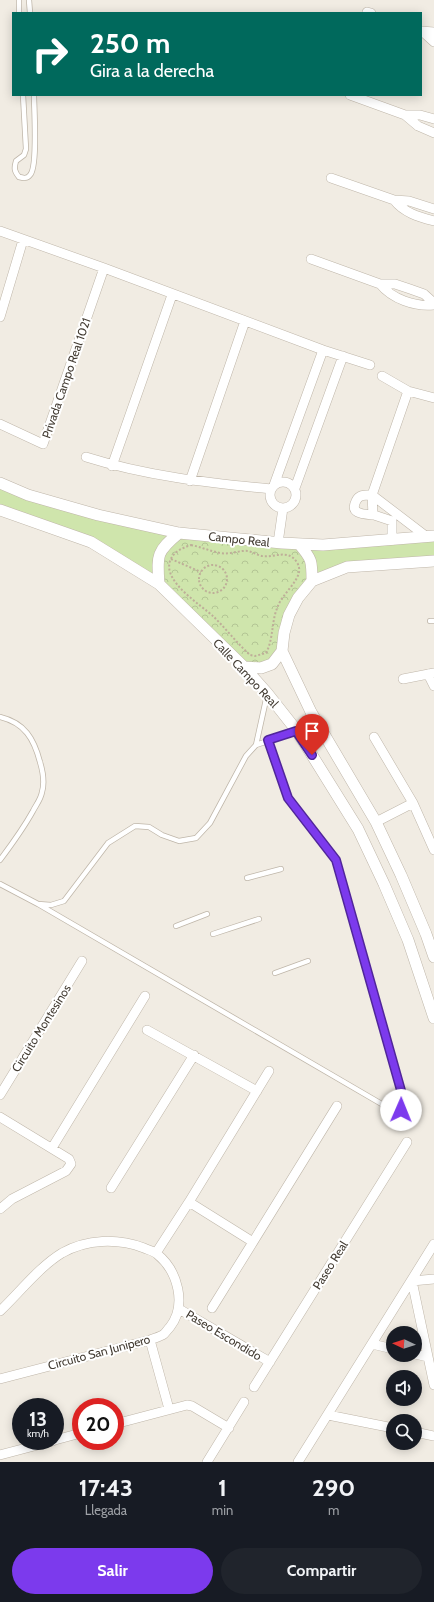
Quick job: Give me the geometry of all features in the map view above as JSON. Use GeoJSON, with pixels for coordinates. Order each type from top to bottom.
{"type":"FeatureCollection","features":[{"type":"Feature","properties":{"kind":"street"},"geometry":{"type":"LineString","coordinates":[[422,32],[434,32]]}},
{"type":"Feature","properties":{"kind":"street"},"geometry":{"type":"LineString","coordinates":[[422,32],[434,42]]}},
{"type":"Feature","properties":{"kind":"street"},"geometry":{"type":"LineString","coordinates":[[353,96],[405,115],[420,115],[434,119]]}},
{"type":"Feature","properties":{"kind":"street"},"geometry":{"type":"LineString","coordinates":[[405,115],[418,126],[434,132]]}},
{"type":"Feature","properties":{"kind":"street"},"geometry":{"type":"LineString","coordinates":[[331,178],[394,200],[409,201],[434,209]]}},
{"type":"Feature","properties":{"kind":"street"},"geometry":{"type":"LineString","coordinates":[[394,200],[399,207],[406,212],[434,221]]}},
{"type":"Feature","properties":{"kind":"street"},"geometry":{"type":"LineString","coordinates":[[0,231],[104,268],[172,295],[323,350],[370,365]]}},
{"type":"Feature","properties":{"kind":"street"},"geometry":{"type":"LineString","coordinates":[[0,317],[23,240]]}},
{"type":"Feature","properties":{"kind":"street"},"geometry":{"type":"LineString","coordinates":[[312,259],[380,284],[395,284],[424,294],[434,304]]}},
{"type":"Feature","properties":{"kind":"street","name":"Privada Campo Real 1021"},"geometry":{"type":"LineString","coordinates":[[0,424],[43,444],[104,268]]}},
{"type":"Feature","properties":{"kind":"street"},"geometry":{"type":"LineString","coordinates":[[380,284],[392,295],[406,301],[420,305],[434,304]]}},
{"type":"Feature","properties":{"kind":"street"},"geometry":{"type":"LineString","coordinates":[[112,466],[172,295]]}},
{"type":"Feature","properties":{"kind":"street"},"geometry":{"type":"LineString","coordinates":[[190,481],[245,321]]}},
{"type":"Feature","properties":{"kind":"street"},"geometry":{"type":"LineString","coordinates":[[323,350],[270,493],[272,502],[275,506],[288,508],[295,501],[295,488],[342,356]]}},
{"type":"Feature","properties":{"kind":"street"},"geometry":{"type":"LineString","coordinates":[[382,376],[408,391],[434,398]]}},
{"type":"Feature","properties":{"kind":"street"},"geometry":{"type":"LineString","coordinates":[[373,515],[372,495],[408,391]]}},
{"type":"Feature","properties":{"kind":"street"},"geometry":{"type":"LineString","coordinates":[[86,458],[112,466],[190,481],[273,487],[278,482],[287,482],[295,488]]}},
{"type":"Feature","properties":{"kind":"street"},"geometry":{"type":"LineString","coordinates":[[0,483],[35,497],[98,515],[179,533]]}},
{"type":"Feature","properties":{"kind":"street"},"geometry":{"type":"LineString","coordinates":[[372,495],[361,496],[357,499],[354,504],[356,510],[361,514],[393,517]]}},
{"type":"Feature","properties":{"kind":"street"},"geometry":{"type":"LineString","coordinates":[[372,495],[393,517],[430,537]]}},
{"type":"Feature","properties":{"kind":"street"},"geometry":{"type":"LineString","coordinates":[[278,543],[283,508]]}},
{"type":"Feature","properties":{"kind":"street","name":"Calle Campo Real"},"geometry":{"type":"LineString","coordinates":[[0,510],[91,542],[158,584],[244,667],[267,693],[296,731],[358,829],[408,940],[434,1018]]}},
{"type":"Feature","properties":{"kind":"street"},"geometry":{"type":"LineString","coordinates":[[392,540],[393,517]]}},
{"type":"Feature","properties":{"kind":"street"},"geometry":{"type":"LineString","coordinates":[[158,584],[157,563],[159,554],[164,546],[179,533]]}},
{"type":"Feature","properties":{"kind":"street","name":"Campo Real"},"geometry":{"type":"LineString","coordinates":[[179,533],[298,544]]}},
{"type":"Feature","properties":{"kind":"street"},"geometry":{"type":"LineString","coordinates":[[298,544],[323,545],[430,537]]}},
{"type":"Feature","properties":{"kind":"street"},"geometry":{"type":"LineString","coordinates":[[298,544],[311,560],[312,581]]}},
{"type":"Feature","properties":{"kind":"street"},"geometry":{"type":"LineString","coordinates":[[244,667],[261,668],[272,664],[282,651],[284,633],[289,615],[298,598],[312,581],[346,567],[434,561]]}},
{"type":"Feature","properties":{"kind":"street"},"geometry":{"type":"LineString","coordinates":[[282,651],[311,712],[376,822],[404,882],[434,957]]}},
{"type":"Feature","properties":{"kind":"street"},"geometry":{"type":"LineString","coordinates":[[403,679],[431,674],[434,686]]}},
{"type":"Feature","properties":{"kind":"street"},"geometry":{"type":"LineString","coordinates":[[374,737],[413,803],[434,850]]}},
{"type":"Feature","properties":{"kind":"street"},"geometry":{"type":"LineString","coordinates":[[376,822],[413,803]]}},
{"type":"Feature","properties":{"kind":"street","name":"Circuito Montesinos"},"geometry":{"type":"LineString","coordinates":[[0,1095],[82,961]]}},
{"type":"Feature","properties":{"kind":"street"},"geometry":{"type":"LineString","coordinates":[[52,1148],[145,996]]}},
{"type":"Feature","properties":{"kind":"street"},"geometry":{"type":"LineString","coordinates":[[147,1030],[257,1091]]}},
{"type":"Feature","properties":{"kind":"street"},"geometry":{"type":"LineString","coordinates":[[111,1188],[194,1055]]}},
{"type":"Feature","properties":{"kind":"street"},"geometry":{"type":"LineString","coordinates":[[156,1253],[269,1071]]}},
{"type":"Feature","properties":{"kind":"street"},"geometry":{"type":"LineString","coordinates":[[212,1308],[337,1106]]}},
{"type":"Feature","properties":{"kind":"street"},"geometry":{"type":"LineString","coordinates":[[0,1116],[52,1148],[68,1159],[71,1164],[66,1171],[12,1199],[0,1209]]}},
{"type":"Feature","properties":{"kind":"street","name":"Paseo Real"},"geometry":{"type":"LineString","coordinates":[[254,1387],[407,1142]]}},
{"type":"Feature","properties":{"kind":"street"},"geometry":{"type":"LineString","coordinates":[[189,1202],[253,1242]]}},
{"type":"Feature","properties":{"kind":"street"},"geometry":{"type":"LineString","coordinates":[[0,1311],[41,1270],[62,1253],[86,1244],[107,1241],[129,1243],[156,1253],[170,1267],[178,1288],[179,1309]]}},
{"type":"Feature","properties":{"kind":"street"},"geometry":{"type":"LineString","coordinates":[[298,1462],[434,1244]]}},
{"type":"Feature","properties":{"kind":"street"},"geometry":{"type":"LineString","coordinates":[[412,1281],[434,1279]]}},
{"type":"Feature","properties":{"kind":"street"},"geometry":{"type":"LineString","coordinates":[[412,1281],[434,1385]]}},
{"type":"Feature","properties":{"kind":"street","name":"Paseo Escondido"},"geometry":{"type":"LineString","coordinates":[[179,1309],[270,1362]]}},
{"type":"Feature","properties":{"kind":"street","name":"Circuito San Junipero"},"geometry":{"type":"LineString","coordinates":[[0,1379],[150,1340],[164,1334],[174,1321],[179,1309]]}},
{"type":"Feature","properties":{"kind":"street"},"geometry":{"type":"LineString","coordinates":[[150,1340],[169,1410]]}},
{"type":"Feature","properties":{"kind":"street"},"geometry":{"type":"LineString","coordinates":[[372,1344],[386,1347]]}},
{"type":"Feature","properties":{"kind":"street"},"geometry":{"type":"LineString","coordinates":[[422,1356],[428,1357]]}},
{"type":"Feature","properties":{"kind":"street"},"geometry":{"type":"LineString","coordinates":[[208,1462],[244,1402]]}},
{"type":"Feature","properties":{"kind":"street"},"geometry":{"type":"LineString","coordinates":[[124,1422],[187,1404],[229,1428]]}},
{"type":"Feature","properties":{"kind":"street"},"geometry":{"type":"LineString","coordinates":[[328,1415],[386,1427]]}},
{"type":"Feature","properties":{"kind":"street"},"geometry":{"type":"LineString","coordinates":[[422,1433],[434,1436]]}},
{"type":"Feature","properties":{"kind":"street"},"geometry":{"type":"LineString","coordinates":[[0,1455],[19,1450]]}},
{"type":"Feature","properties":{"kind":"lane"},"geometry":{"type":"LineString","coordinates":[[19,0],[19,12]]}},
{"type":"Feature","properties":{"kind":"lane"},"geometry":{"type":"LineString","coordinates":[[29,0],[30,12]]}},
{"type":"Feature","properties":{"kind":"lane"},"geometry":{"type":"LineString","coordinates":[[23,96],[26,149],[24,155],[16,161],[14,166],[15,172],[19,177],[25,178],[30,176],[34,156],[36,134],[34,96]]}},
{"type":"Feature","properties":{"kind":"lane"},"geometry":{"type":"LineString","coordinates":[[256,745],[267,693]]}},
{"type":"Feature","properties":{"kind":"lane"},"geometry":{"type":"LineString","coordinates":[[0,717],[6,718],[20,726],[31,737],[36,745],[43,770],[44,783],[42,794],[25,825],[18,837],[0,860]]}},
{"type":"Feature","properties":{"kind":"lane"},"geometry":{"type":"LineString","coordinates":[[38,904],[51,905],[64,901],[108,843],[134,826],[149,827],[162,835],[179,841],[196,838],[210,823],[246,756],[256,745],[296,731]]}},
{"type":"Feature","properties":{"kind":"lane"},"geometry":{"type":"LineString","coordinates":[[0,884],[38,904],[392,1110],[401,1110],[402,1094],[336,860],[288,798],[268,740]]}},
{"type":"Feature","properties":{"kind":"lane"},"geometry":{"type":"LineString","coordinates":[[247,878],[281,869]]}},
{"type":"Feature","properties":{"kind":"lane"},"geometry":{"type":"LineString","coordinates":[[176,926],[207,914]]}},
{"type":"Feature","properties":{"kind":"lane"},"geometry":{"type":"LineString","coordinates":[[213,934],[259,919]]}},
{"type":"Feature","properties":{"kind":"lane"},"geometry":{"type":"LineString","coordinates":[[275,973],[308,961]]}},
{"type":"Feature","properties":{"kind":"path"},"geometry":{"type":"LineString","coordinates":[[191,545],[221,553],[235,554],[246,551],[254,552],[261,556],[280,554],[293,557],[298,563],[299,572],[278,606],[274,619],[270,645],[266,653],[255,656],[250,655],[212,615],[181,589],[172,578],[169,567],[171,559],[182,548],[191,545]]}},
{"type":"Feature","properties":{"kind":"path"},"geometry":{"type":"LineString","coordinates":[[159,554],[201,572]]}},
{"type":"Feature","properties":{"kind":"path"},"geometry":{"type":"LineString","coordinates":[[209,565],[220,567],[226,575],[225,585],[218,592],[208,592],[200,583],[201,572],[209,565]]}},
{"type":"Feature","properties":{"kind":"green space"},"geometry":{"type":"Polygon","coordinates":[[[0,483],[179,533],[159,584],[91,542],[0,510],[0,483]]]}},
{"type":"Feature","properties":{"kind":"green space"},"geometry":{"type":"Polygon","coordinates":[[[179,533],[299,544],[312,581],[298,598],[272,664],[244,667],[159,584],[157,563],[179,533]]]}},
{"type":"Feature","properties":{"kind":"green space"},"geometry":{"type":"Polygon","coordinates":[[[434,536],[434,561],[347,567],[312,581],[299,544],[434,536]]]}},
{"type":"Feature","properties":{"kind":"route"},"geometry":{"type":"LineString","coordinates":[[312,755],[296,731],[268,740],[288,798],[336,860],[402,1094],[401,1110]]}}]}
